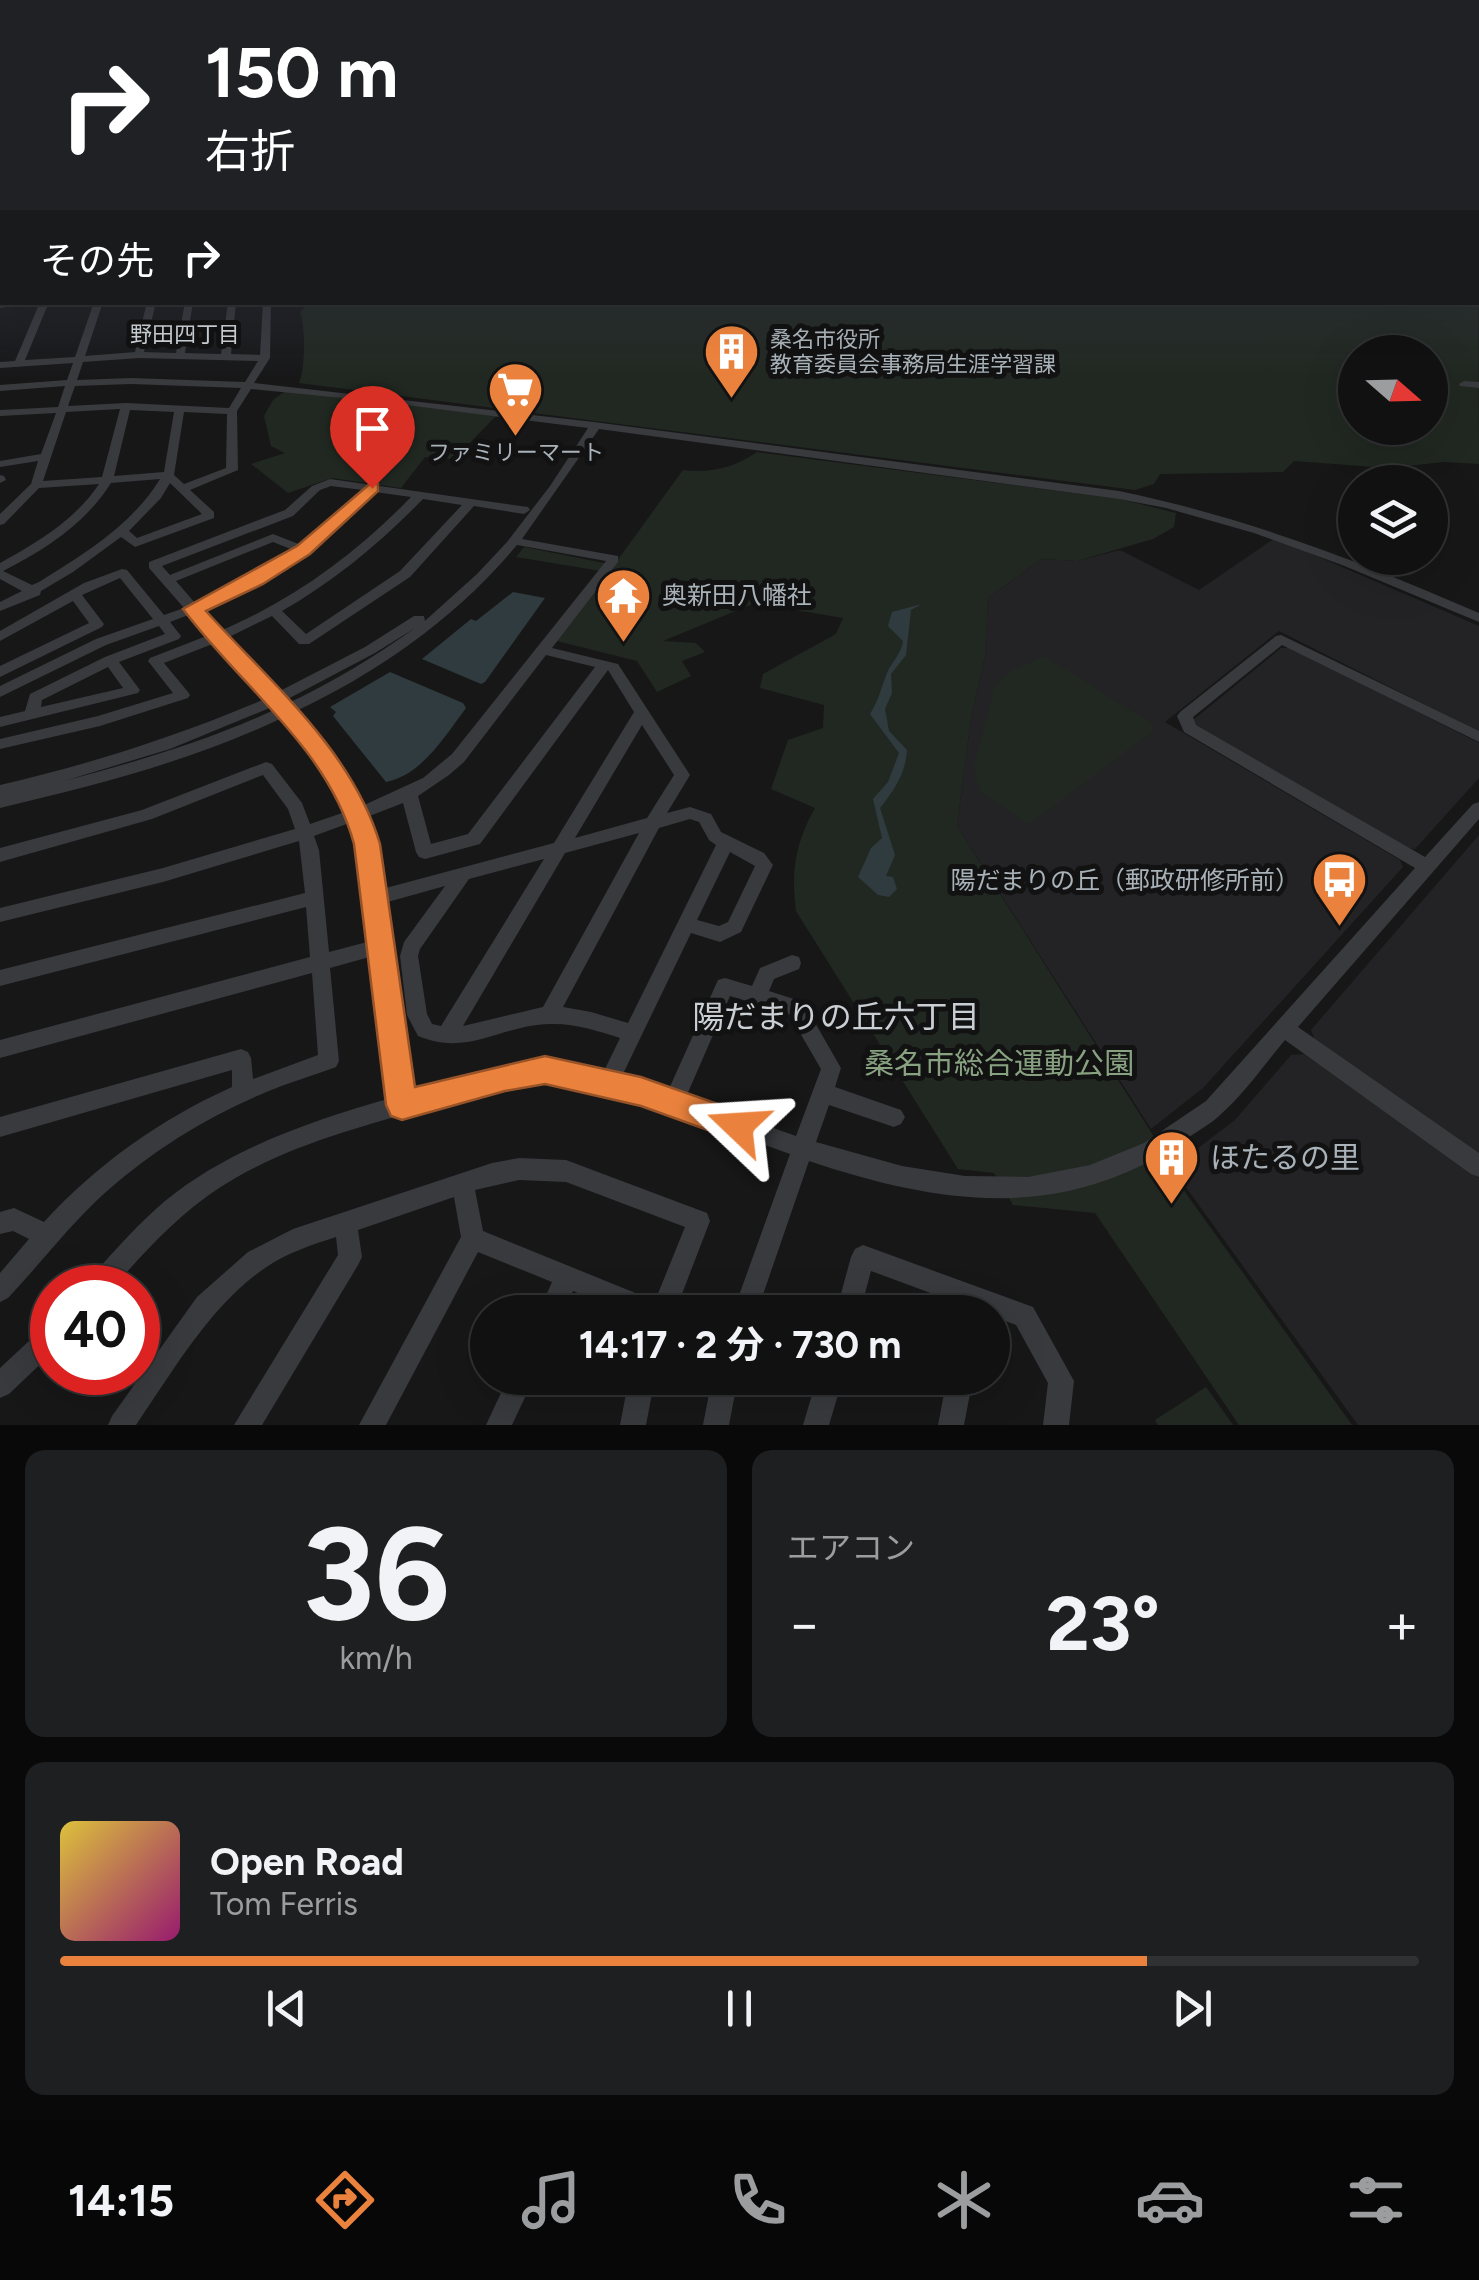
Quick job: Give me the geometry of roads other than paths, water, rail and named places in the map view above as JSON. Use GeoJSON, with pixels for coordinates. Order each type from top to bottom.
{"type":"FeatureCollection","features":[{"type":"Feature","properties":{"kind":"street"},"geometry":{"type":"LineString","coordinates":[[19,362],[44,305]]}},
{"type":"Feature","properties":{"kind":"street"},"geometry":{"type":"LineString","coordinates":[[0,521],[36,486],[98,305]]}},
{"type":"Feature","properties":{"kind":"street"},"geometry":{"type":"LineString","coordinates":[[139,355],[151,305]]}},
{"type":"Feature","properties":{"kind":"street"},"geometry":{"type":"LineString","coordinates":[[180,355],[188,305]]}},
{"type":"Feature","properties":{"kind":"street"},"geometry":{"type":"LineString","coordinates":[[226,356],[232,305]]}},
{"type":"Feature","properties":{"kind":"street"},"geometry":{"type":"LineString","coordinates":[[182,489],[232,470],[232,410],[265,358],[267,305]]}},
{"type":"Feature","properties":{"kind":"street"},"geometry":{"type":"LineString","coordinates":[[0,365],[139,355],[265,358]]}},
{"type":"Feature","properties":{"kind":"street"},"geometry":{"type":"LineString","coordinates":[[0,388],[72,382],[250,382],[1178,506],[1305,544],[1479,618]]}},
{"type":"Feature","properties":{"kind":"street"},"geometry":{"type":"LineString","coordinates":[[1464,384],[1479,385]]}},
{"type":"Feature","properties":{"kind":"street"},"geometry":{"type":"LineString","coordinates":[[0,414],[126,406],[232,410]]}},
{"type":"Feature","properties":{"kind":"street"},"geometry":{"type":"LineString","coordinates":[[35,592],[0,571],[70,522],[106,481],[126,406]]}},
{"type":"Feature","properties":{"kind":"street"},"geometry":{"type":"LineString","coordinates":[[0,607],[35,592],[123,532],[168,475],[180,407]]}},
{"type":"Feature","properties":{"kind":"street"},"geometry":{"type":"LineString","coordinates":[[0,791],[146,754],[280,706],[441,602],[483,561],[584,431],[594,425]]}},
{"type":"Feature","properties":{"kind":"street"},"geometry":{"type":"LineString","coordinates":[[0,802],[162,760],[280,706],[404,642],[468,591],[513,540],[593,432],[594,425]]}},
{"type":"Feature","properties":{"kind":"street"},"geometry":{"type":"LineString","coordinates":[[0,464],[46,457]]}},
{"type":"Feature","properties":{"kind":"street"},"geometry":{"type":"LineString","coordinates":[[36,486],[168,475]]}},
{"type":"Feature","properties":{"kind":"street"},"geometry":{"type":"LineString","coordinates":[[123,532],[135,543],[210,515],[168,475]]}},
{"type":"Feature","properties":{"kind":"street"},"geometry":{"type":"LineString","coordinates":[[402,1105],[375,898],[358,814],[338,772],[154,565],[290,513],[316,488],[330,482],[524,510]]}},
{"type":"Feature","properties":{"kind":"street"},"geometry":{"type":"LineString","coordinates":[[2,682],[193,609],[256,580],[303,550],[372,488]]}},
{"type":"Feature","properties":{"kind":"street"},"geometry":{"type":"LineString","coordinates":[[0,744],[100,721],[183,695],[155,661],[275,610],[357,558],[420,495]]}},
{"type":"Feature","properties":{"kind":"street"},"geometry":{"type":"LineString","coordinates":[[275,610],[304,641],[317,634],[405,574],[471,502]]}},
{"type":"Feature","properties":{"kind":"street"},"geometry":{"type":"LineString","coordinates":[[168,580],[273,538],[303,550]]}},
{"type":"Feature","properties":{"kind":"street"},"geometry":{"type":"LineString","coordinates":[[0,915],[226,860],[409,794],[458,758],[614,559],[513,540]]}},
{"type":"Feature","properties":{"kind":"street"},"geometry":{"type":"LineString","coordinates":[[0,637],[122,573],[174,636],[110,660],[35,698]]}},
{"type":"Feature","properties":{"kind":"street"},"geometry":{"type":"LineString","coordinates":[[2,682],[97,624],[75,596]]}},
{"type":"Feature","properties":{"kind":"street"},"geometry":{"type":"LineString","coordinates":[[1427,867],[1189,728],[1185,716],[1281,639],[1479,738]]}},
{"type":"Feature","properties":{"kind":"street"},"geometry":{"type":"LineString","coordinates":[[542,650],[613,667],[682,775],[549,1015]]}},
{"type":"Feature","properties":{"kind":"street"},"geometry":{"type":"LineString","coordinates":[[0,722],[133,690],[110,660]]}},
{"type":"Feature","properties":{"kind":"street"},"geometry":{"type":"LineString","coordinates":[[409,794],[424,852],[474,838],[604,664]]}},
{"type":"Feature","properties":{"kind":"street"},"geometry":{"type":"LineString","coordinates":[[2,682],[12,694],[30,691],[35,698],[32,715]]}},
{"type":"Feature","properties":{"kind":"street"},"geometry":{"type":"LineString","coordinates":[[445,1038],[642,712]]}},
{"type":"Feature","properties":{"kind":"street"},"geometry":{"type":"LineString","coordinates":[[0,855],[146,814],[266,768],[291,798],[306,832],[329,1061],[243,1090],[194,1114],[134,1155],[46,1236],[0,1290]]}},
{"type":"Feature","properties":{"kind":"street"},"geometry":{"type":"LineString","coordinates":[[117,1265],[157,1220],[198,1187],[243,1160],[289,1139],[529,1071],[558,1071],[608,1084],[884,1176],[927,1184],[1008,1188],[1077,1180],[1131,1162],[1192,1127],[1213,1108],[1479,808]]}},
{"type":"Feature","properties":{"kind":"street"},"geometry":{"type":"LineString","coordinates":[[375,898],[690,813],[705,818],[715,836],[764,865],[735,928],[720,934],[686,924]]}},
{"type":"Feature","properties":{"kind":"street"},"geometry":{"type":"LineString","coordinates":[[608,1084],[726,843]]}},
{"type":"Feature","properties":{"kind":"street"},"geometry":{"type":"LineString","coordinates":[[464,873],[408,956],[421,1025],[433,1035],[445,1038],[549,1015],[569,1016],[634,1034]]}},
{"type":"Feature","properties":{"kind":"street"},"geometry":{"type":"LineString","coordinates":[[0,978],[315,898]]}},
{"type":"Feature","properties":{"kind":"street"},"geometry":{"type":"LineString","coordinates":[[0,1049],[381,946]]}},
{"type":"Feature","properties":{"kind":"street"},"geometry":{"type":"LineString","coordinates":[[758,996],[768,974],[792,963]]}},
{"type":"Feature","properties":{"kind":"street"},"geometry":{"type":"LineString","coordinates":[[673,1103],[725,986],[796,1008],[831,1068],[751,1295]]}},
{"type":"Feature","properties":{"kind":"street"},"geometry":{"type":"LineString","coordinates":[[1285,1029],[1479,1166]]}},
{"type":"Feature","properties":{"kind":"street"},"geometry":{"type":"LineString","coordinates":[[0,1127],[241,1058],[243,1090]]}},
{"type":"Feature","properties":{"kind":"street"},"geometry":{"type":"LineString","coordinates":[[823,1093],[894,1117]]}},
{"type":"Feature","properties":{"kind":"street"},"geometry":{"type":"LineString","coordinates":[[121,1425],[190,1324],[231,1280],[274,1249],[346,1222],[518,1169],[556,1170],[699,1221],[671,1295]]}},
{"type":"Feature","properties":{"kind":"street"},"geometry":{"type":"LineString","coordinates":[[372,1425],[473,1238],[463,1184]]}},
{"type":"Feature","properties":{"kind":"street"},"geometry":{"type":"LineString","coordinates":[[0,1223],[14,1219],[46,1236]]}},
{"type":"Feature","properties":{"kind":"street"},"geometry":{"type":"LineString","coordinates":[[247,1425],[350,1258],[346,1222]]}},
{"type":"Feature","properties":{"kind":"street"},"geometry":{"type":"LineString","coordinates":[[473,1238],[612,1295]]}},
{"type":"Feature","properties":{"kind":"street"},"geometry":{"type":"LineString","coordinates":[[853,1295],[864,1257],[950,1295]]}},
{"type":"Feature","properties":{"kind":"street"},"geometry":{"type":"LineString","coordinates":[[559,1295],[567,1276]]}},
{"type":"Feature","properties":{"kind":"street"},"geometry":{"type":"LineString","coordinates":[[1010,1313],[1024,1316],[1062,1381],[1056,1425]]}},
{"type":"Feature","properties":{"kind":"street"},"geometry":{"type":"LineString","coordinates":[[0,1385],[30,1357]]}},
{"type":"Feature","properties":{"kind":"street"},"geometry":{"type":"LineString","coordinates":[[499,1425],[513,1395]]}},
{"type":"Feature","properties":{"kind":"street"},"geometry":{"type":"LineString","coordinates":[[633,1425],[639,1395]]}},
{"type":"Feature","properties":{"kind":"street"},"geometry":{"type":"LineString","coordinates":[[716,1425],[722,1395]]}},
{"type":"Feature","properties":{"kind":"street"},"geometry":{"type":"LineString","coordinates":[[816,1425],[825,1395]]}},
{"type":"Feature","properties":{"kind":"street"},"geometry":{"type":"LineString","coordinates":[[951,1425],[957,1395]]}},
{"type":"Feature","properties":{"kind":"place","name":"桑名市役所 教育委員会事務局生涯学習課"},"geometry":{"type":"Point","coordinates":[731,401]}},
{"type":"Feature","properties":{"kind":"place","name":"ファミリーマート"},"geometry":{"type":"Point","coordinates":[516,438]}},
{"type":"Feature","properties":{"kind":"place","name":"奥新田八幡社"},"geometry":{"type":"Point","coordinates":[623,644]}},
{"type":"Feature","properties":{"kind":"place","name":"陽だまりの丘（郵政研修所前）"},"geometry":{"type":"Point","coordinates":[1339,929]}},
{"type":"Feature","properties":{"kind":"place","name":"ほたるの里"},"geometry":{"type":"Point","coordinates":[1171,1207]}},
{"type":"Feature","properties":{"kind":"district","name":"野田四丁目"},"geometry":{"type":"Point","coordinates":[185,334]}},
{"type":"Feature","properties":{"kind":"district","name":"陽だまりの丘六丁目"},"geometry":{"type":"Point","coordinates":[836,1017]}},
{"type":"Feature","properties":{"kind":"park label","name":"桑名市総合運動公園"},"geometry":{"type":"Point","coordinates":[999,1064]}}]}
